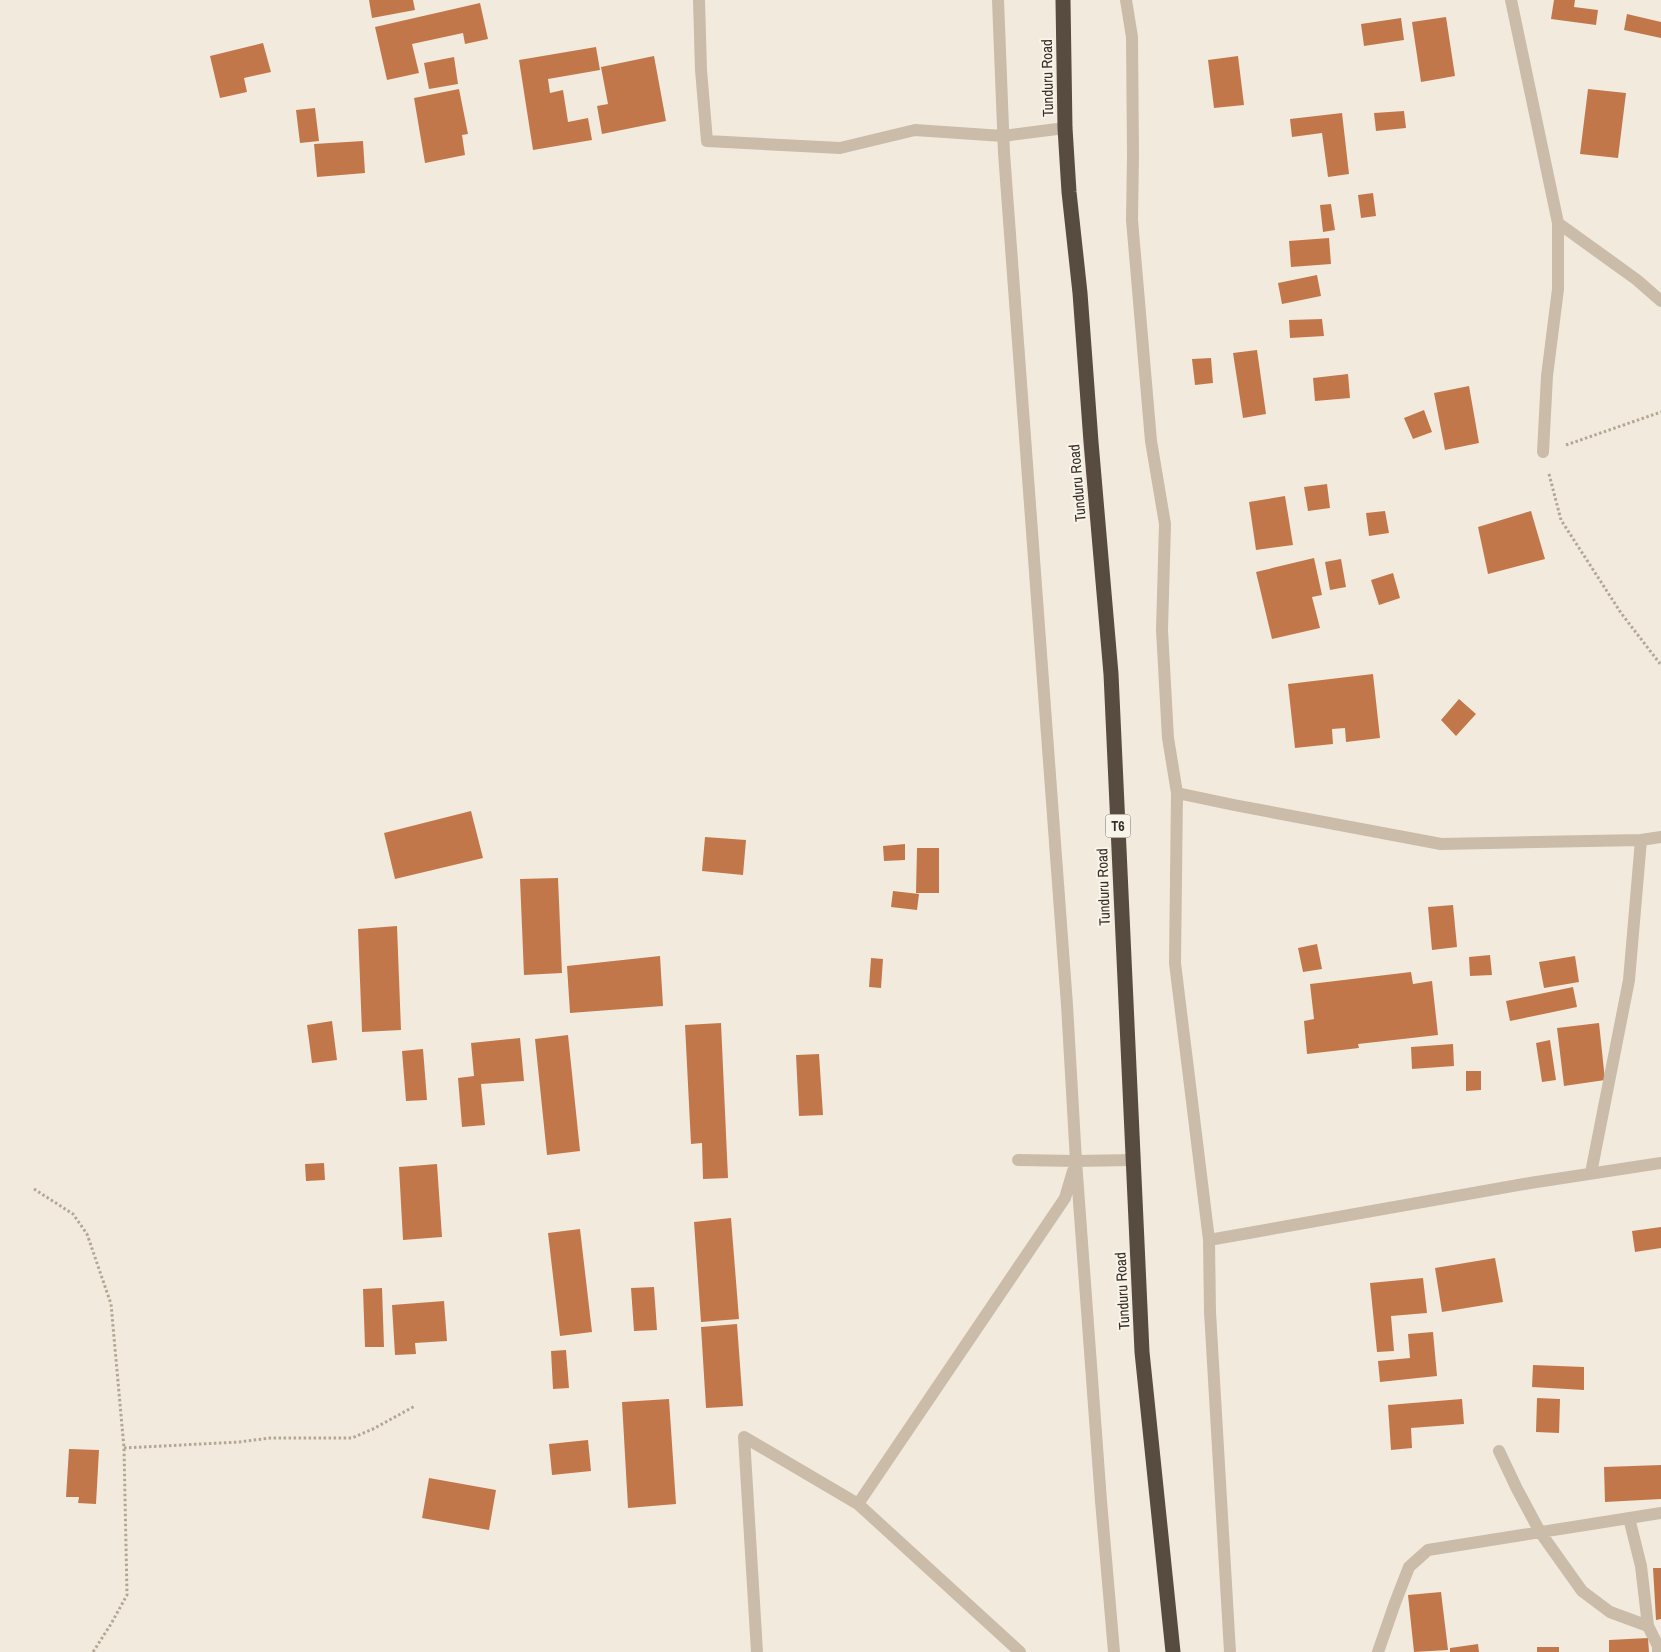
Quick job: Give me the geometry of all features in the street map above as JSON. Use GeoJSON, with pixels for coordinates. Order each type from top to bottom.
{"type":"FeatureCollection","features":[{"type":"Feature","properties":{"kind":"highway","name":"Tunduru Road"},"geometry":{"type":"LineString","coordinates":[[1063,0],[1065,128],[1069,192],[1080,293],[1111,674],[1123,960],[1133,1120],[1132,1160],[1142,1352],[1173,1652]]}},
{"type":"Feature","properties":{"kind":"street"},"geometry":{"type":"LineString","coordinates":[[699,0],[701,70],[707,141],[840,148],[915,130],[1003,136],[1065,128]]}},
{"type":"Feature","properties":{"kind":"street"},"geometry":{"type":"LineString","coordinates":[[998,0],[1003,136],[1067,1005],[1076,1161],[1114,1652]]}},
{"type":"Feature","properties":{"kind":"street"},"geometry":{"type":"LineString","coordinates":[[1126,0],[1132,37],[1132,220],[1151,440],[1165,524],[1162,630],[1168,738],[1177,793],[1175,962],[1208,1240],[1230,1652]]}},
{"type":"Feature","properties":{"kind":"street"},"geometry":{"type":"LineString","coordinates":[[1511,0],[1558,223],[1558,289],[1547,376],[1543,452]]}},
{"type":"Feature","properties":{"kind":"street"},"geometry":{"type":"LineString","coordinates":[[1558,223],[1637,280],[1661,301]]}},
{"type":"Feature","properties":{"kind":"street"},"geometry":{"type":"LineString","coordinates":[[1177,793],[1441,844],[1641,840],[1661,837]]}},
{"type":"Feature","properties":{"kind":"street"},"geometry":{"type":"LineString","coordinates":[[1591,1173],[1630,980],[1641,840]]}},
{"type":"Feature","properties":{"kind":"street"},"geometry":{"type":"LineString","coordinates":[[1018,1160],[1132,1160]]}},
{"type":"Feature","properties":{"kind":"street"},"geometry":{"type":"LineString","coordinates":[[858,1504],[1065,1198],[1076,1161]]}},
{"type":"Feature","properties":{"kind":"street"},"geometry":{"type":"LineString","coordinates":[[1208,1240],[1530,1183],[1661,1163]]}},
{"type":"Feature","properties":{"kind":"street"},"geometry":{"type":"LineString","coordinates":[[756,1652],[744,1437],[858,1504],[1020,1652]]}},
{"type":"Feature","properties":{"kind":"street"},"geometry":{"type":"LineString","coordinates":[[1500,1451],[1540,1532],[1582,1591],[1610,1612],[1648,1626]]}},
{"type":"Feature","properties":{"kind":"street"},"geometry":{"type":"LineString","coordinates":[[1378,1652],[1410,1567],[1428,1550],[1661,1513]]}},
{"type":"Feature","properties":{"kind":"street"},"geometry":{"type":"LineString","coordinates":[[1629,1518],[1641,1566],[1648,1626],[1658,1646],[1658,1652]]}},
{"type":"Feature","properties":{"kind":"path"},"geometry":{"type":"LineString","coordinates":[[1661,412],[1543,452],[1561,520],[1621,613],[1661,665]]}},
{"type":"Feature","properties":{"kind":"path"},"geometry":{"type":"LineString","coordinates":[[34,1189],[73,1214],[87,1234],[111,1304],[124,1448],[127,1596],[93,1652]]}},
{"type":"Feature","properties":{"kind":"path"},"geometry":{"type":"LineString","coordinates":[[124,1448],[239,1442],[270,1438],[352,1438],[415,1406]]}},
{"type":"Feature","properties":{"kind":"building"},"geometry":{"type":"Polygon","coordinates":[[[369,0],[413,0],[415,10],[372,18],[369,0]]]}},
{"type":"Feature","properties":{"kind":"building"},"geometry":{"type":"Polygon","coordinates":[[[1554,0],[1575,0],[1574,7],[1598,10],[1596,25],[1551,19],[1554,0]]]}},
{"type":"Feature","properties":{"kind":"building"},"geometry":{"type":"Polygon","coordinates":[[[480,3],[488,39],[465,44],[463,33],[412,44],[419,73],[387,80],[375,27],[480,3]]]}},
{"type":"Feature","properties":{"kind":"building"},"geometry":{"type":"Polygon","coordinates":[[[1627,14],[1661,22],[1661,38],[1624,30],[1627,14]]]}},
{"type":"Feature","properties":{"kind":"building"},"geometry":{"type":"Polygon","coordinates":[[[1446,17],[1455,76],[1421,82],[1412,22],[1446,17]]]}},
{"type":"Feature","properties":{"kind":"building"},"geometry":{"type":"Polygon","coordinates":[[[1401,18],[1404,40],[1364,46],[1361,24],[1401,18]]]}},
{"type":"Feature","properties":{"kind":"building"},"geometry":{"type":"Polygon","coordinates":[[[263,43],[271,72],[244,78],[247,92],[220,98],[210,56],[263,43]]]}},
{"type":"Feature","properties":{"kind":"building"},"geometry":{"type":"Polygon","coordinates":[[[596,47],[600,70],[548,79],[550,93],[563,90],[568,122],[588,118],[592,140],[533,150],[519,60],[596,47]]]}},
{"type":"Feature","properties":{"kind":"building"},"geometry":{"type":"Polygon","coordinates":[[[654,56],[666,121],[602,134],[597,106],[608,104],[601,67],[654,56]]]}},
{"type":"Feature","properties":{"kind":"building"},"geometry":{"type":"Polygon","coordinates":[[[1238,56],[1244,105],[1214,108],[1208,60],[1238,56]]]}},
{"type":"Feature","properties":{"kind":"building"},"geometry":{"type":"Polygon","coordinates":[[[454,57],[458,84],[429,89],[424,63],[454,57]]]}},
{"type":"Feature","properties":{"kind":"building"},"geometry":{"type":"Polygon","coordinates":[[[459,89],[468,134],[462,135],[465,155],[425,163],[414,98],[459,89]]]}},
{"type":"Feature","properties":{"kind":"building"},"geometry":{"type":"Polygon","coordinates":[[[1588,89],[1626,93],[1618,158],[1580,154],[1588,89]]]}},
{"type":"Feature","properties":{"kind":"building"},"geometry":{"type":"Polygon","coordinates":[[[315,108],[319,141],[300,143],[296,110],[315,108]]]}},
{"type":"Feature","properties":{"kind":"building"},"geometry":{"type":"Polygon","coordinates":[[[1404,111],[1406,128],[1376,131],[1374,113],[1404,111]]]}},
{"type":"Feature","properties":{"kind":"building"},"geometry":{"type":"Polygon","coordinates":[[[1342,113],[1349,174],[1328,177],[1322,133],[1292,137],[1290,119],[1342,113]]]}},
{"type":"Feature","properties":{"kind":"building"},"geometry":{"type":"Polygon","coordinates":[[[363,141],[365,173],[317,177],[314,144],[363,141]]]}},
{"type":"Feature","properties":{"kind":"building"},"geometry":{"type":"Polygon","coordinates":[[[1373,193],[1376,216],[1361,218],[1358,195],[1373,193]]]}},
{"type":"Feature","properties":{"kind":"building"},"geometry":{"type":"Polygon","coordinates":[[[1331,204],[1335,230],[1323,232],[1320,205],[1331,204]]]}},
{"type":"Feature","properties":{"kind":"building"},"geometry":{"type":"Polygon","coordinates":[[[1329,238],[1331,264],[1291,267],[1289,241],[1329,238]]]}},
{"type":"Feature","properties":{"kind":"building"},"geometry":{"type":"Polygon","coordinates":[[[1317,275],[1321,296],[1282,304],[1278,283],[1317,275]]]}},
{"type":"Feature","properties":{"kind":"building"},"geometry":{"type":"Polygon","coordinates":[[[1322,319],[1324,336],[1290,338],[1289,320],[1322,319]]]}},
{"type":"Feature","properties":{"kind":"building"},"geometry":{"type":"Polygon","coordinates":[[[1257,350],[1266,414],[1243,418],[1233,353],[1257,350]]]}},
{"type":"Feature","properties":{"kind":"building"},"geometry":{"type":"Polygon","coordinates":[[[1211,358],[1213,383],[1195,385],[1192,359],[1211,358]]]}},
{"type":"Feature","properties":{"kind":"building"},"geometry":{"type":"Polygon","coordinates":[[[1348,374],[1350,398],[1315,401],[1313,378],[1348,374]]]}},
{"type":"Feature","properties":{"kind":"building"},"geometry":{"type":"Polygon","coordinates":[[[1469,386],[1479,443],[1445,450],[1434,393],[1469,386]]]}},
{"type":"Feature","properties":{"kind":"building"},"geometry":{"type":"Polygon","coordinates":[[[1424,410],[1432,432],[1413,439],[1404,418],[1424,410]]]}},
{"type":"Feature","properties":{"kind":"building"},"geometry":{"type":"Polygon","coordinates":[[[1327,484],[1330,508],[1308,511],[1304,487],[1327,484]]]}},
{"type":"Feature","properties":{"kind":"building"},"geometry":{"type":"Polygon","coordinates":[[[1285,496],[1293,545],[1256,550],[1249,502],[1285,496]]]}},
{"type":"Feature","properties":{"kind":"building"},"geometry":{"type":"Polygon","coordinates":[[[1385,511],[1389,533],[1369,536],[1366,513],[1385,511]]]}},
{"type":"Feature","properties":{"kind":"building"},"geometry":{"type":"Polygon","coordinates":[[[1531,511],[1545,559],[1488,574],[1478,527],[1531,511]]]}},
{"type":"Feature","properties":{"kind":"building"},"geometry":{"type":"Polygon","coordinates":[[[1314,558],[1322,595],[1312,597],[1320,628],[1272,639],[1256,572],[1314,558]]]}},
{"type":"Feature","properties":{"kind":"building"},"geometry":{"type":"Polygon","coordinates":[[[1341,559],[1346,587],[1330,590],[1325,562],[1341,559]]]}},
{"type":"Feature","properties":{"kind":"building"},"geometry":{"type":"Polygon","coordinates":[[[1393,573],[1400,598],[1379,605],[1371,580],[1393,573]]]}},
{"type":"Feature","properties":{"kind":"building"},"geometry":{"type":"Polygon","coordinates":[[[1373,674],[1380,738],[1346,742],[1345,728],[1332,729],[1333,744],[1295,748],[1288,684],[1373,674]]]}},
{"type":"Feature","properties":{"kind":"building"},"geometry":{"type":"Polygon","coordinates":[[[1459,699],[1476,714],[1456,736],[1441,720],[1459,699]]]}},
{"type":"Feature","properties":{"kind":"building"},"geometry":{"type":"Polygon","coordinates":[[[471,811],[483,858],[395,879],[384,833],[471,811]]]}},
{"type":"Feature","properties":{"kind":"building"},"geometry":{"type":"Polygon","coordinates":[[[705,837],[746,840],[743,875],[702,871],[705,837]]]}},
{"type":"Feature","properties":{"kind":"building"},"geometry":{"type":"Polygon","coordinates":[[[905,844],[905,860],[884,861],[883,846],[905,844]]]}},
{"type":"Feature","properties":{"kind":"building"},"geometry":{"type":"Polygon","coordinates":[[[917,848],[939,848],[939,893],[916,893],[917,848]]]}},
{"type":"Feature","properties":{"kind":"building"},"geometry":{"type":"Polygon","coordinates":[[[558,878],[562,973],[524,975],[520,879],[558,878]]]}},
{"type":"Feature","properties":{"kind":"building"},"geometry":{"type":"Polygon","coordinates":[[[893,891],[919,894],[917,910],[891,907],[893,891]]]}},
{"type":"Feature","properties":{"kind":"building"},"geometry":{"type":"Polygon","coordinates":[[[1453,905],[1457,947],[1432,950],[1428,907],[1453,905]]]}},
{"type":"Feature","properties":{"kind":"building"},"geometry":{"type":"Polygon","coordinates":[[[397,926],[401,1030],[362,1032],[358,929],[397,926]]]}},
{"type":"Feature","properties":{"kind":"building"},"geometry":{"type":"Polygon","coordinates":[[[1317,944],[1322,969],[1303,972],[1298,948],[1317,944]]]}},
{"type":"Feature","properties":{"kind":"building"},"geometry":{"type":"Polygon","coordinates":[[[1490,955],[1492,975],[1470,976],[1469,957],[1490,955]]]}},
{"type":"Feature","properties":{"kind":"building"},"geometry":{"type":"Polygon","coordinates":[[[660,956],[663,1006],[570,1013],[567,966],[660,956]]]}},
{"type":"Feature","properties":{"kind":"building"},"geometry":{"type":"Polygon","coordinates":[[[1575,956],[1579,982],[1544,988],[1539,962],[1575,956]]]}},
{"type":"Feature","properties":{"kind":"building"},"geometry":{"type":"Polygon","coordinates":[[[871,958],[883,959],[881,988],[869,987],[871,958]]]}},
{"type":"Feature","properties":{"kind":"building"},"geometry":{"type":"Polygon","coordinates":[[[1411,972],[1413,984],[1432,981],[1438,1035],[1358,1044],[1359,1048],[1307,1054],[1304,1021],[1314,1019],[1310,984],[1411,972]]]}},
{"type":"Feature","properties":{"kind":"building"},"geometry":{"type":"Polygon","coordinates":[[[1573,987],[1577,1007],[1510,1021],[1506,1001],[1573,987]]]}},
{"type":"Feature","properties":{"kind":"building"},"geometry":{"type":"Polygon","coordinates":[[[332,1021],[337,1060],[312,1063],[307,1025],[332,1021]]]}},
{"type":"Feature","properties":{"kind":"building"},"geometry":{"type":"Polygon","coordinates":[[[721,1023],[728,1178],[703,1179],[702,1143],[691,1144],[685,1025],[721,1023]]]}},
{"type":"Feature","properties":{"kind":"building"},"geometry":{"type":"Polygon","coordinates":[[[1599,1023],[1605,1080],[1564,1086],[1557,1028],[1599,1023]]]}},
{"type":"Feature","properties":{"kind":"building"},"geometry":{"type":"Polygon","coordinates":[[[568,1035],[580,1151],[547,1155],[535,1039],[568,1035]]]}},
{"type":"Feature","properties":{"kind":"building"},"geometry":{"type":"Polygon","coordinates":[[[520,1038],[524,1081],[481,1084],[485,1125],[462,1127],[458,1078],[474,1076],[471,1043],[520,1038]]]}},
{"type":"Feature","properties":{"kind":"building"},"geometry":{"type":"Polygon","coordinates":[[[1550,1040],[1556,1080],[1542,1082],[1536,1043],[1550,1040]]]}},
{"type":"Feature","properties":{"kind":"building"},"geometry":{"type":"Polygon","coordinates":[[[1453,1044],[1454,1066],[1412,1069],[1411,1047],[1453,1044]]]}},
{"type":"Feature","properties":{"kind":"building"},"geometry":{"type":"Polygon","coordinates":[[[423,1049],[427,1100],[406,1101],[402,1051],[423,1049]]]}},
{"type":"Feature","properties":{"kind":"building"},"geometry":{"type":"Polygon","coordinates":[[[819,1054],[823,1115],[799,1116],[796,1055],[819,1054]]]}},
{"type":"Feature","properties":{"kind":"building"},"geometry":{"type":"Polygon","coordinates":[[[1466,1071],[1481,1071],[1481,1090],[1466,1091],[1466,1071]]]}},
{"type":"Feature","properties":{"kind":"building"},"geometry":{"type":"Polygon","coordinates":[[[324,1163],[325,1180],[306,1181],[305,1164],[324,1163]]]}},
{"type":"Feature","properties":{"kind":"building"},"geometry":{"type":"Polygon","coordinates":[[[437,1164],[442,1237],[403,1240],[399,1167],[437,1164]]]}},
{"type":"Feature","properties":{"kind":"building"},"geometry":{"type":"Polygon","coordinates":[[[731,1218],[739,1319],[701,1322],[694,1222],[731,1218]]]}},
{"type":"Feature","properties":{"kind":"building"},"geometry":{"type":"Polygon","coordinates":[[[1661,1227],[1661,1248],[1635,1252],[1632,1231],[1661,1227]]]}},
{"type":"Feature","properties":{"kind":"building"},"geometry":{"type":"Polygon","coordinates":[[[580,1229],[592,1332],[560,1336],[548,1233],[580,1229]]]}},
{"type":"Feature","properties":{"kind":"building"},"geometry":{"type":"Polygon","coordinates":[[[1495,1258],[1503,1302],[1442,1312],[1435,1268],[1495,1258]]]}},
{"type":"Feature","properties":{"kind":"building"},"geometry":{"type":"Polygon","coordinates":[[[1423,1278],[1427,1313],[1391,1316],[1394,1351],[1377,1352],[1370,1283],[1423,1278]]]}},
{"type":"Feature","properties":{"kind":"building"},"geometry":{"type":"Polygon","coordinates":[[[654,1287],[657,1330],[634,1331],[631,1288],[654,1287]]]}},
{"type":"Feature","properties":{"kind":"building"},"geometry":{"type":"Polygon","coordinates":[[[382,1288],[384,1347],[365,1347],[363,1289],[382,1288]]]}},
{"type":"Feature","properties":{"kind":"building"},"geometry":{"type":"Polygon","coordinates":[[[444,1301],[447,1341],[415,1343],[416,1354],[395,1355],[392,1305],[444,1301]]]}},
{"type":"Feature","properties":{"kind":"building"},"geometry":{"type":"Polygon","coordinates":[[[737,1324],[743,1406],[706,1408],[701,1327],[737,1324]]]}},
{"type":"Feature","properties":{"kind":"building"},"geometry":{"type":"Polygon","coordinates":[[[1433,1332],[1437,1376],[1380,1382],[1378,1361],[1410,1358],[1408,1334],[1433,1332]]]}},
{"type":"Feature","properties":{"kind":"building"},"geometry":{"type":"Polygon","coordinates":[[[566,1350],[569,1388],[553,1389],[551,1351],[566,1350]]]}},
{"type":"Feature","properties":{"kind":"building"},"geometry":{"type":"Polygon","coordinates":[[[1533,1365],[1584,1367],[1584,1390],[1532,1387],[1533,1365]]]}},
{"type":"Feature","properties":{"kind":"building"},"geometry":{"type":"Polygon","coordinates":[[[1537,1398],[1560,1399],[1559,1433],[1536,1432],[1537,1398]]]}},
{"type":"Feature","properties":{"kind":"building"},"geometry":{"type":"Polygon","coordinates":[[[669,1399],[676,1504],[628,1508],[622,1402],[669,1399]]]}},
{"type":"Feature","properties":{"kind":"building"},"geometry":{"type":"Polygon","coordinates":[[[1462,1399],[1464,1424],[1411,1428],[1412,1448],[1391,1450],[1388,1405],[1462,1399]]]}},
{"type":"Feature","properties":{"kind":"building"},"geometry":{"type":"Polygon","coordinates":[[[588,1440],[591,1471],[552,1475],[549,1444],[588,1440]]]}},
{"type":"Feature","properties":{"kind":"building"},"geometry":{"type":"Polygon","coordinates":[[[69,1449],[99,1450],[96,1504],[78,1503],[79,1497],[66,1497],[69,1449]]]}},
{"type":"Feature","properties":{"kind":"building"},"geometry":{"type":"Polygon","coordinates":[[[1661,1465],[1661,1499],[1605,1502],[1604,1467],[1661,1465]]]}},
{"type":"Feature","properties":{"kind":"building"},"geometry":{"type":"Polygon","coordinates":[[[429,1478],[496,1490],[489,1530],[422,1518],[429,1478]]]}},
{"type":"Feature","properties":{"kind":"building"},"geometry":{"type":"Polygon","coordinates":[[[1653,1568],[1661,1568],[1661,1619],[1656,1620],[1653,1568]]]}},
{"type":"Feature","properties":{"kind":"building"},"geometry":{"type":"Polygon","coordinates":[[[1441,1592],[1448,1650],[1414,1652],[1408,1595],[1441,1592]]]}},
{"type":"Feature","properties":{"kind":"building"},"geometry":{"type":"Polygon","coordinates":[[[1648,1638],[1649,1652],[1609,1652],[1609,1640],[1648,1638]]]}},
{"type":"Feature","properties":{"kind":"building"},"geometry":{"type":"Polygon","coordinates":[[[1478,1644],[1479,1652],[1450,1652],[1450,1648],[1478,1644]]]}},
{"type":"Feature","properties":{"kind":"building"},"geometry":{"type":"Polygon","coordinates":[[[1537,1647],[1559,1647],[1559,1652],[1537,1652],[1537,1647]]]}}]}
